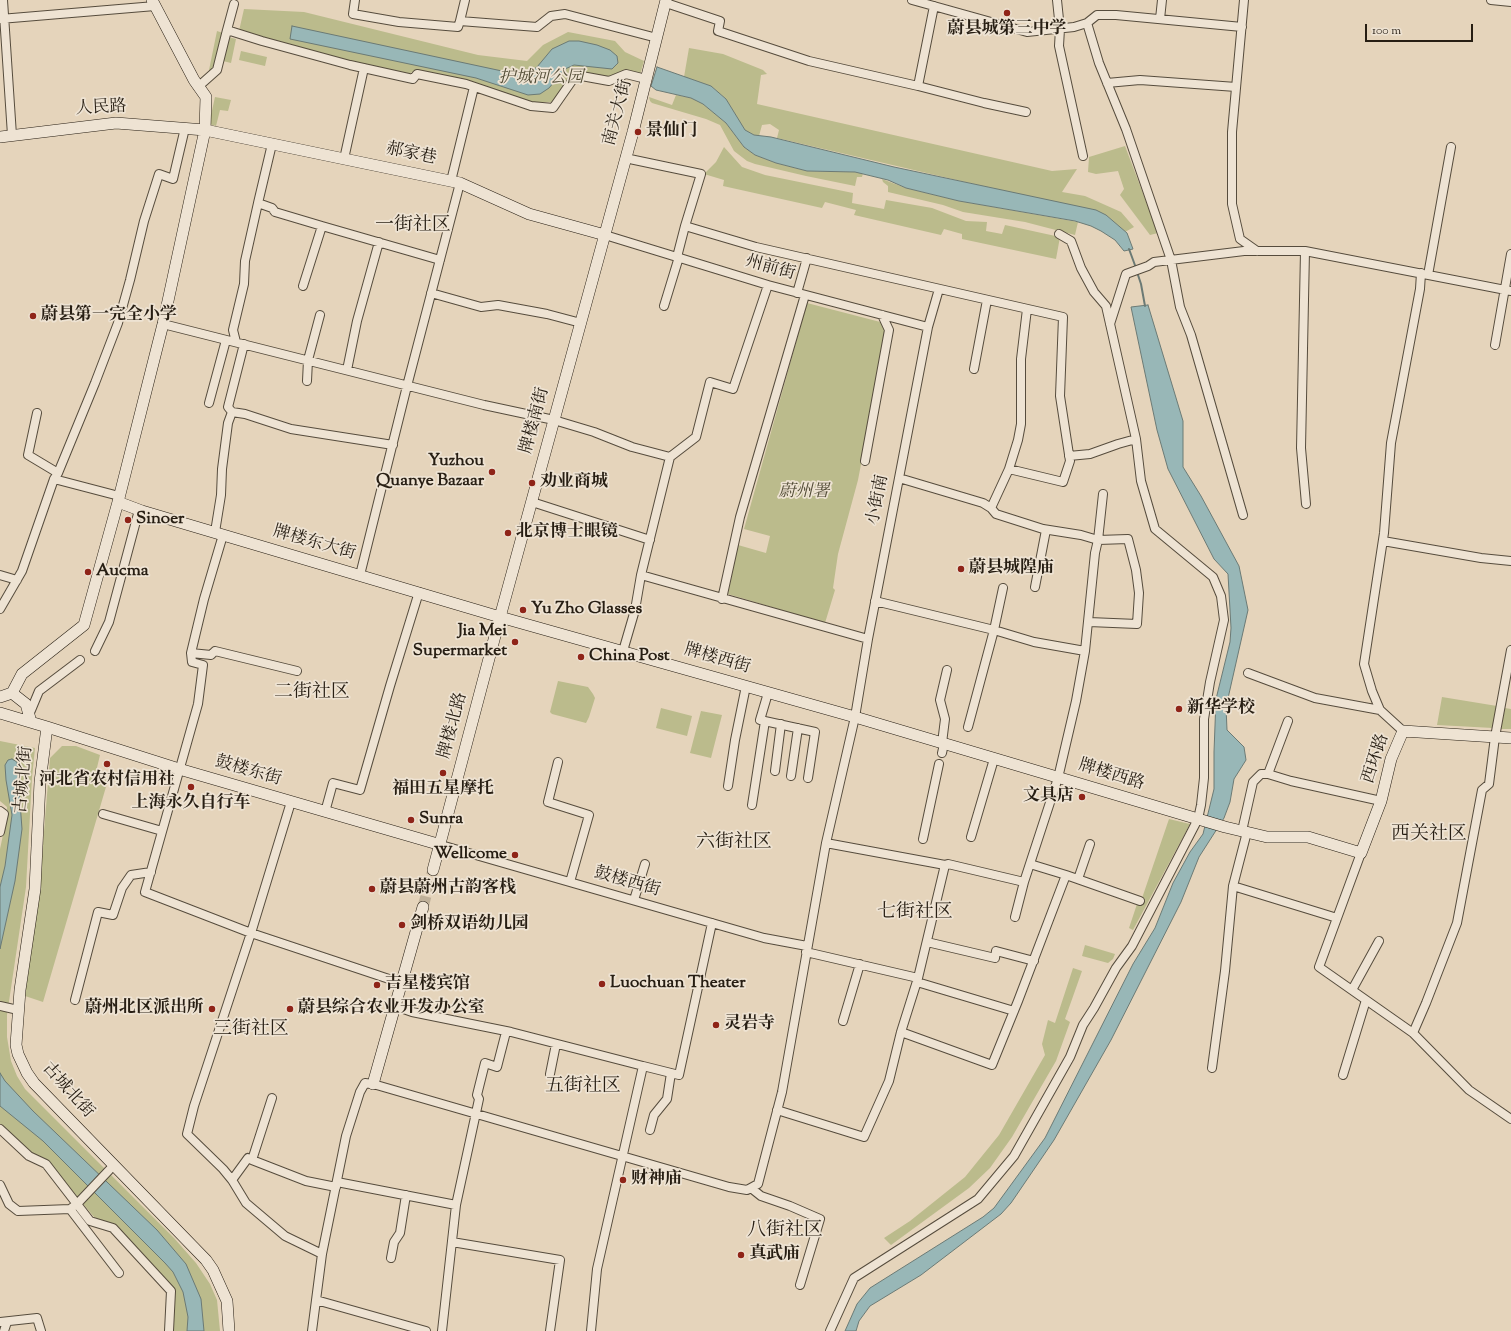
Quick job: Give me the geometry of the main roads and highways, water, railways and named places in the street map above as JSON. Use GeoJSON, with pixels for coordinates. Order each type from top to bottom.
{"type":"FeatureCollection","features":[{"type":"Feature","properties":{"kind":"main road","name":"南关大街"},"geometry":{"type":"LineString","coordinates":[[605,235],[666,2]]}},
{"type":"Feature","properties":{"kind":"main road"},"geometry":{"type":"LineString","coordinates":[[0,697],[12,693],[22,674],[84,625],[119,499],[163,324],[205,130],[206,97],[154,3]]}},
{"type":"Feature","properties":{"kind":"main road","name":"人民路"},"geometry":{"type":"LineString","coordinates":[[0,137],[116,122],[205,130]]}},
{"type":"Feature","properties":{"kind":"main road","name":"郝家巷"},"geometry":{"type":"LineString","coordinates":[[205,130],[455,182],[529,214],[605,235]]}},
{"type":"Feature","properties":{"kind":"main road","name":"牌楼南街"},"geometry":{"type":"LineString","coordinates":[[500,617],[605,235]]}},
{"type":"Feature","properties":{"kind":"main road","name":"牌楼东大街"},"geometry":{"type":"LineString","coordinates":[[119,499],[139,510],[500,617]]}},
{"type":"Feature","properties":{"kind":"main road","name":"牌楼西街"},"geometry":{"type":"LineString","coordinates":[[500,617],[854,717]]}},
{"type":"Feature","properties":{"kind":"main road","name":"牌楼北路"},"geometry":{"type":"LineString","coordinates":[[433,870],[441,845],[500,617]]}},
{"type":"Feature","properties":{"kind":"main road"},"geometry":{"type":"LineString","coordinates":[[12,693],[26,704],[30,718]]}},
{"type":"Feature","properties":{"kind":"main road","name":"鼓楼东街"},"geometry":{"type":"LineString","coordinates":[[0,713],[30,718],[46,727],[179,770],[441,845]]}},
{"type":"Feature","properties":{"kind":"main road","name":"牌楼西路"},"geometry":{"type":"LineString","coordinates":[[854,717],[943,747],[994,759],[1225,827],[1267,836],[1308,837],[1361,853]]}},
{"type":"Feature","properties":{"kind":"main road","name":"古城北街"},"geometry":{"type":"LineString","coordinates":[[46,727],[40,782],[35,889],[20,990],[9,1008],[18,1054],[27,1073],[34,1083],[110,1169],[206,1260],[213,1270],[227,1301],[229,1331]]}},
{"type":"Feature","properties":{"kind":"main road","name":"西环路"},"geometry":{"type":"LineString","coordinates":[[1361,853],[1381,801],[1391,759],[1403,731],[1511,738]]}},
{"type":"Feature","properties":{"kind":"main road"},"geometry":{"type":"LineString","coordinates":[[372,1084],[423,907]]}},
{"type":"Feature","properties":{"kind":"water"},"geometry":{"type":"Polygon","coordinates":[[[292,26],[516,74],[527,74],[537,67],[552,49],[569,41],[579,41],[610,50],[617,56],[618,63],[612,69],[574,65],[565,69],[549,88],[540,94],[528,95],[476,78],[290,39],[292,26]]]}},
{"type":"Feature","properties":{"kind":"water"},"geometry":{"type":"Polygon","coordinates":[[[657,67],[711,86],[726,99],[745,130],[754,135],[771,137],[894,167],[1096,210],[1106,215],[1127,233],[1133,249],[1124,251],[1115,240],[1101,231],[1075,221],[959,201],[906,188],[888,180],[855,172],[807,171],[776,163],[755,155],[744,147],[726,123],[703,104],[691,98],[656,90],[651,86],[657,67]]]}},
{"type":"Feature","properties":{"kind":"water"},"geometry":{"type":"Polygon","coordinates":[[[1148,305],[1183,421],[1183,467],[1201,496],[1239,566],[1248,610],[1226,707],[1227,730],[1244,747],[1246,760],[1234,779],[1230,802],[1224,818],[1199,857],[1181,902],[1111,1040],[1054,1140],[1011,1203],[1001,1214],[921,1275],[870,1306],[859,1321],[856,1331],[845,1331],[857,1304],[870,1288],[983,1217],[994,1208],[1045,1138],[1133,964],[1155,928],[1173,883],[1190,852],[1203,834],[1214,789],[1216,699],[1230,642],[1231,628],[1228,574],[1214,559],[1168,469],[1157,430],[1131,307],[1148,305]]]}},
{"type":"Feature","properties":{"kind":"water"},"geometry":{"type":"Polygon","coordinates":[[[12,759],[17,762],[22,829],[15,881],[0,949],[0,887],[5,866],[12,815],[5,765],[8,760],[12,759]]]}},
{"type":"Feature","properties":{"kind":"water"},"geometry":{"type":"Polygon","coordinates":[[[0,1073],[5,1081],[33,1111],[157,1230],[186,1264],[201,1299],[204,1331],[187,1331],[188,1317],[183,1292],[173,1272],[165,1263],[43,1141],[0,1106],[0,1073]]]}},
{"type":"Feature","properties":{"kind":"waterway"},"geometry":{"type":"LineString","coordinates":[[1129,249],[1136,268]]}},
{"type":"Feature","properties":{"kind":"waterway"},"geometry":{"type":"LineString","coordinates":[[1137,272],[1145,306]]}},
{"type":"Feature","properties":{"kind":"tunnel"},"geometry":{"type":"LineString","coordinates":[[423,907],[433,870]]}},
{"type":"Feature","properties":{"kind":"place","name":"蔚县城第三中学"},"geometry":{"type":"Point","coordinates":[1007,13]}},
{"type":"Feature","properties":{"kind":"place","name":"景仙门"},"geometry":{"type":"Point","coordinates":[638,132]}},
{"type":"Feature","properties":{"kind":"place","name":"蔚县第一完全小学"},"geometry":{"type":"Point","coordinates":[33,316]}},
{"type":"Feature","properties":{"kind":"place","name":"Yuzhou Quanye Bazaar"},"geometry":{"type":"Point","coordinates":[492,472]}},
{"type":"Feature","properties":{"kind":"place","name":"劝业商城"},"geometry":{"type":"Point","coordinates":[532,483]}},
{"type":"Feature","properties":{"kind":"place","name":"Sinoer"},"geometry":{"type":"Point","coordinates":[128,520]}},
{"type":"Feature","properties":{"kind":"place","name":"北京博士眼镜"},"geometry":{"type":"Point","coordinates":[508,533]}},
{"type":"Feature","properties":{"kind":"place","name":"蔚县城隍庙"},"geometry":{"type":"Point","coordinates":[961,569]}},
{"type":"Feature","properties":{"kind":"place","name":"Aucma"},"geometry":{"type":"Point","coordinates":[88,572]}},
{"type":"Feature","properties":{"kind":"place","name":"Yu Zho Glasses"},"geometry":{"type":"Point","coordinates":[523,610]}},
{"type":"Feature","properties":{"kind":"place","name":"Jia Mei Supermarket"},"geometry":{"type":"Point","coordinates":[515,642]}},
{"type":"Feature","properties":{"kind":"place","name":"China Post"},"geometry":{"type":"Point","coordinates":[581,657]}},
{"type":"Feature","properties":{"kind":"place","name":"新华学校"},"geometry":{"type":"Point","coordinates":[1179,709]}},
{"type":"Feature","properties":{"kind":"place","name":"河北省农村信用社"},"geometry":{"type":"Point","coordinates":[107,764]}},
{"type":"Feature","properties":{"kind":"place","name":"福田五星摩托"},"geometry":{"type":"Point","coordinates":[443,773]}},
{"type":"Feature","properties":{"kind":"place","name":"上海永久自行车"},"geometry":{"type":"Point","coordinates":[191,787]}},
{"type":"Feature","properties":{"kind":"place","name":"文具店"},"geometry":{"type":"Point","coordinates":[1082,797]}},
{"type":"Feature","properties":{"kind":"place","name":"Sunra"},"geometry":{"type":"Point","coordinates":[411,820]}},
{"type":"Feature","properties":{"kind":"place","name":"Wellcome"},"geometry":{"type":"Point","coordinates":[515,855]}},
{"type":"Feature","properties":{"kind":"place","name":"蔚县蔚州古韵客栈"},"geometry":{"type":"Point","coordinates":[372,889]}},
{"type":"Feature","properties":{"kind":"place","name":"剑桥双语幼儿园"},"geometry":{"type":"Point","coordinates":[402,925]}},
{"type":"Feature","properties":{"kind":"place","name":"Luochuan Theater"},"geometry":{"type":"Point","coordinates":[602,984]}},
{"type":"Feature","properties":{"kind":"place","name":"吉星楼宾馆"},"geometry":{"type":"Point","coordinates":[377,985]}},
{"type":"Feature","properties":{"kind":"place","name":"蔚州北区派出所"},"geometry":{"type":"Point","coordinates":[212,1009]}},
{"type":"Feature","properties":{"kind":"place","name":"蔚县综合农业开发办公室"},"geometry":{"type":"Point","coordinates":[290,1009]}},
{"type":"Feature","properties":{"kind":"place","name":"灵岩寺"},"geometry":{"type":"Point","coordinates":[716,1025]}},
{"type":"Feature","properties":{"kind":"place","name":"财神庙"},"geometry":{"type":"Point","coordinates":[623,1180]}},
{"type":"Feature","properties":{"kind":"place","name":"真武庙"},"geometry":{"type":"Point","coordinates":[741,1255]}},
{"type":"Feature","properties":{"kind":"district","name":"一街社区"},"geometry":{"type":"Point","coordinates":[413,227]}},
{"type":"Feature","properties":{"kind":"district","name":"二街社区"},"geometry":{"type":"Point","coordinates":[312,694]}},
{"type":"Feature","properties":{"kind":"district","name":"西关社区"},"geometry":{"type":"Point","coordinates":[1429,836]}},
{"type":"Feature","properties":{"kind":"district","name":"六街社区"},"geometry":{"type":"Point","coordinates":[734,844]}},
{"type":"Feature","properties":{"kind":"district","name":"七街社区"},"geometry":{"type":"Point","coordinates":[915,914]}},
{"type":"Feature","properties":{"kind":"district","name":"三街社区"},"geometry":{"type":"Point","coordinates":[251,1031]}},
{"type":"Feature","properties":{"kind":"district","name":"五街社区"},"geometry":{"type":"Point","coordinates":[583,1088]}},
{"type":"Feature","properties":{"kind":"district","name":"八街社区"},"geometry":{"type":"Point","coordinates":[785,1232]}},
{"type":"Feature","properties":{"kind":"park label","name":"护城河公园"},"geometry":{"type":"Point","coordinates":[541,79]}},
{"type":"Feature","properties":{"kind":"park label","name":"蔚州署"},"geometry":{"type":"Point","coordinates":[804,493]}}]}
